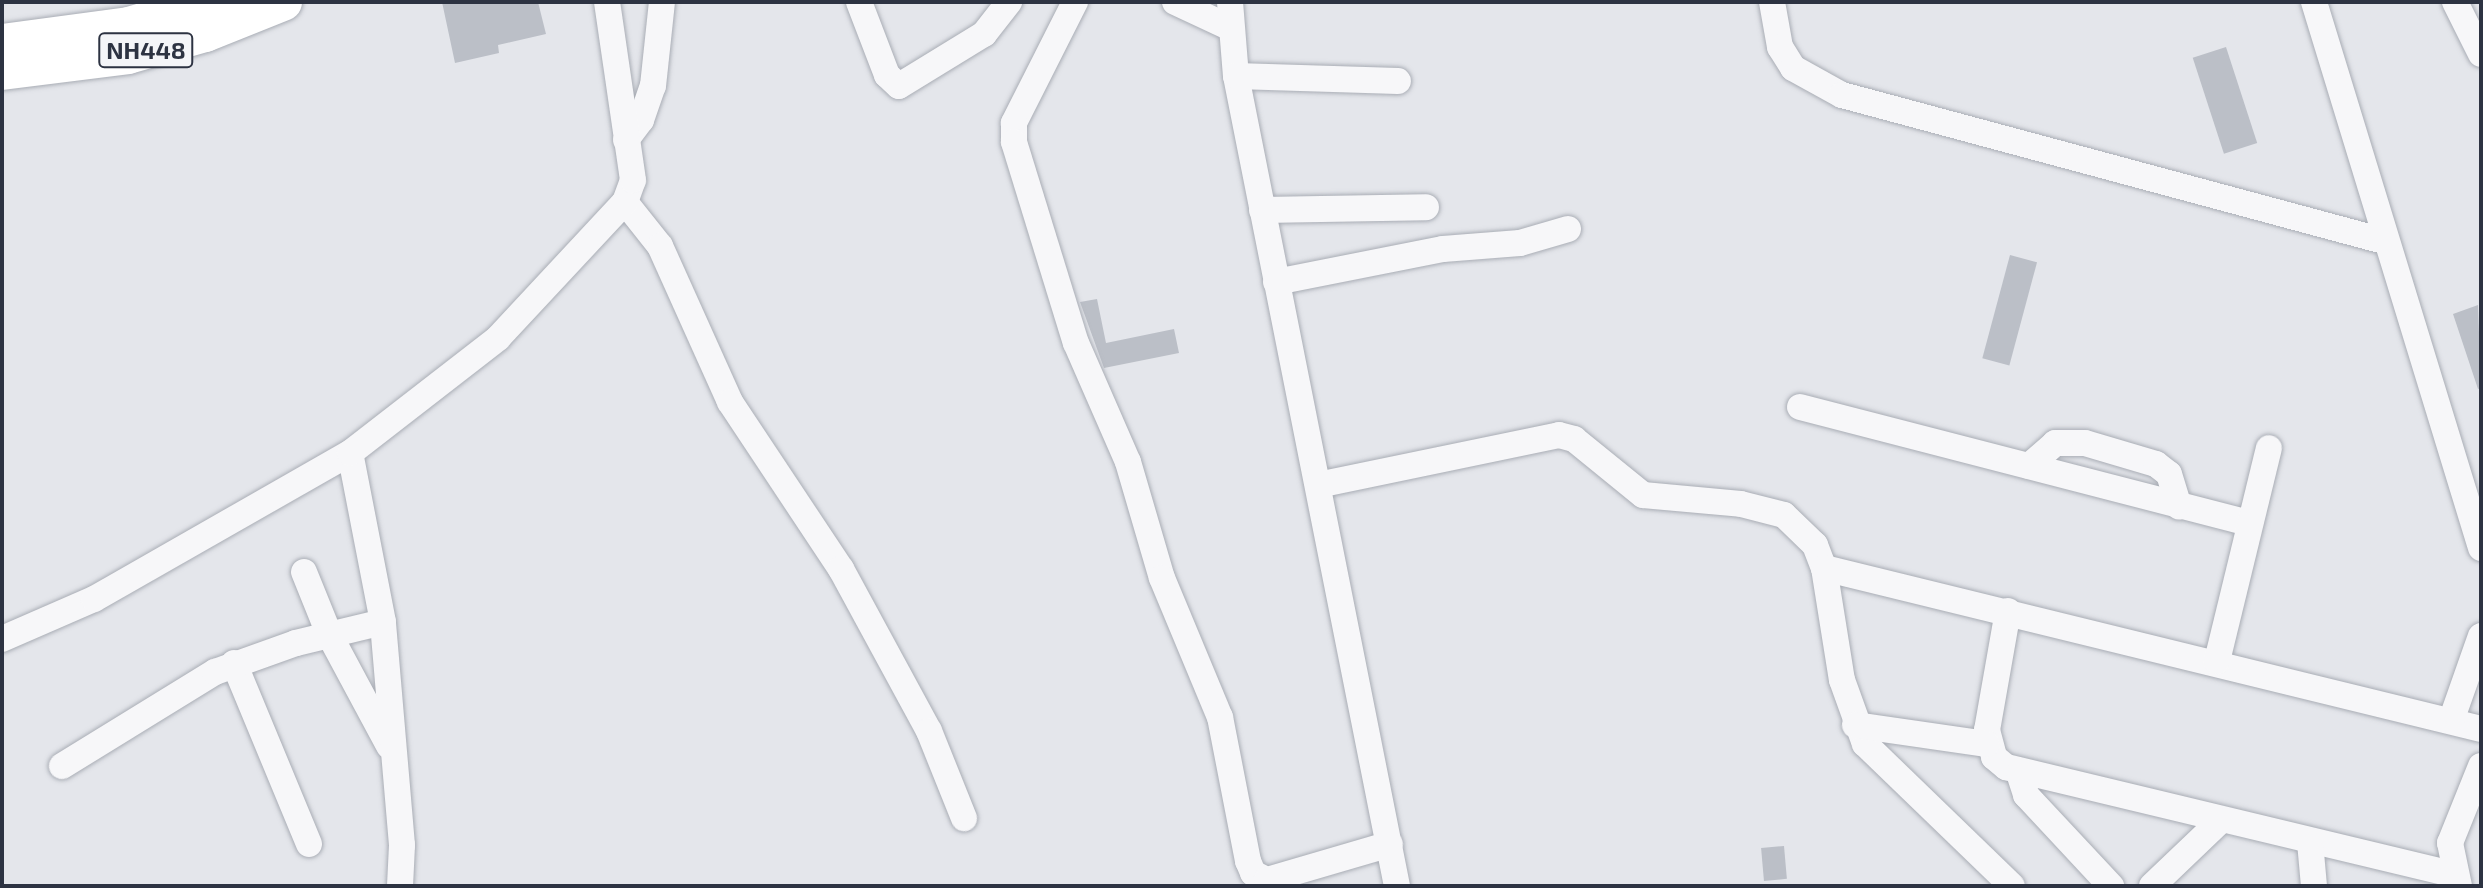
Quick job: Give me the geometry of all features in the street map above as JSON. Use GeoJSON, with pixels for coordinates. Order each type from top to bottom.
{"type":"FeatureCollection","features":[{"type":"Feature","properties":{"kind":"highway","name":"NH448"},"geometry":{"type":"LineString","coordinates":[[2,43],[129,26],[210,2]]}},
{"type":"Feature","properties":{"kind":"highway","name":"NH448"},"geometry":{"type":"LineString","coordinates":[[2,71],[128,55],[205,33],[283,2]]}},
{"type":"Feature","properties":{"kind":"street"},"geometry":{"type":"LineString","coordinates":[[2,639],[94,599],[350,453],[498,338],[625,202],[633,180],[607,2]]}},
{"type":"Feature","properties":{"kind":"street"},"geometry":{"type":"LineString","coordinates":[[626,140],[653,86],[662,2]]}},
{"type":"Feature","properties":{"kind":"street"},"geometry":{"type":"LineString","coordinates":[[859,2],[887,75],[899,86],[984,34],[1009,2]]}},
{"type":"Feature","properties":{"kind":"street"},"geometry":{"type":"LineString","coordinates":[[1075,2],[1014,123],[1014,142],[1076,343],[1128,462],[1162,578],[1220,717],[1248,861],[1253,873],[1267,880],[1390,844]]}},
{"type":"Feature","properties":{"kind":"street"},"geometry":{"type":"LineString","coordinates":[[1175,2],[1230,15],[1236,76],[1397,886]]}},
{"type":"Feature","properties":{"kind":"street"},"geometry":{"type":"LineString","coordinates":[[1772,2],[1780,47],[1793,68],[1842,95],[2384,241]]}},
{"type":"Feature","properties":{"kind":"street"},"geometry":{"type":"LineString","coordinates":[[2314,2],[2384,241],[2481,548]]}},
{"type":"Feature","properties":{"kind":"street"},"geometry":{"type":"LineString","coordinates":[[2455,2],[2481,54]]}},
{"type":"Feature","properties":{"kind":"street"},"geometry":{"type":"LineString","coordinates":[[1236,76],[1398,81]]}},
{"type":"Feature","properties":{"kind":"street"},"geometry":{"type":"LineString","coordinates":[[625,202],[660,246],[730,402],[841,569],[929,731],[964,818]]}},
{"type":"Feature","properties":{"kind":"street"},"geometry":{"type":"LineString","coordinates":[[1262,210],[1426,207]]}},
{"type":"Feature","properties":{"kind":"street"},"geometry":{"type":"LineString","coordinates":[[1276,282],[1443,249],[1520,243],[1568,229]]}},
{"type":"Feature","properties":{"kind":"street"},"geometry":{"type":"LineString","coordinates":[[1800,407],[2247,523]]}},
{"type":"Feature","properties":{"kind":"street"},"geometry":{"type":"LineString","coordinates":[[1318,485],[1559,435],[1574,439],[1643,495],[1741,504],[1784,515],[1815,545],[1824,568],[1842,680],[1855,725],[1878,758],[2012,886]]}},
{"type":"Feature","properties":{"kind":"street"},"geometry":{"type":"LineString","coordinates":[[2029,466],[2055,443],[2085,443],[2156,464],[2169,474],[2179,506]]}},
{"type":"Feature","properties":{"kind":"street"},"geometry":{"type":"LineString","coordinates":[[2217,661],[2247,523],[2269,448]]}},
{"type":"Feature","properties":{"kind":"street"},"geometry":{"type":"LineString","coordinates":[[350,453],[383,622],[400,886]]}},
{"type":"Feature","properties":{"kind":"street"},"geometry":{"type":"LineString","coordinates":[[1824,568],[2217,661],[2481,729]]}},
{"type":"Feature","properties":{"kind":"street"},"geometry":{"type":"LineString","coordinates":[[304,572],[329,634],[394,756]]}},
{"type":"Feature","properties":{"kind":"street"},"geometry":{"type":"LineString","coordinates":[[2008,611],[1987,744],[1994,757],[2019,773],[2456,880],[2450,843],[2481,766]]}},
{"type":"Feature","properties":{"kind":"street"},"geometry":{"type":"LineString","coordinates":[[62,766],[189,684],[234,663],[329,634],[383,622]]}},
{"type":"Feature","properties":{"kind":"street"},"geometry":{"type":"LineString","coordinates":[[2451,721],[2481,636]]}},
{"type":"Feature","properties":{"kind":"street"},"geometry":{"type":"LineString","coordinates":[[234,663],[309,844]]}},
{"type":"Feature","properties":{"kind":"street"},"geometry":{"type":"LineString","coordinates":[[1855,725],[1987,744]]}},
{"type":"Feature","properties":{"kind":"street"},"geometry":{"type":"LineString","coordinates":[[2019,773],[2026,795],[2111,886]]}},
{"type":"Feature","properties":{"kind":"street"},"geometry":{"type":"LineString","coordinates":[[2152,886],[2220,821]]}},
{"type":"Feature","properties":{"kind":"street"},"geometry":{"type":"LineString","coordinates":[[2310,842],[2314,886]]}},
{"type":"Feature","properties":{"kind":"building"},"geometry":{"type":"Polygon","coordinates":[[[442,2],[538,2],[546,34],[498,45],[499,53],[455,63],[442,2]]]}},
{"type":"Feature","properties":{"kind":"building"},"geometry":{"type":"Polygon","coordinates":[[[2226,47],[2257,143],[2224,154],[2193,58],[2226,47]]]}},
{"type":"Feature","properties":{"kind":"building"},"geometry":{"type":"Polygon","coordinates":[[[2010,255],[2037,262],[2009,366],[1982,358],[2010,255]]]}},
{"type":"Feature","properties":{"kind":"building"},"geometry":{"type":"Polygon","coordinates":[[[1097,299],[1106,343],[1174,329],[1179,353],[1104,368],[1080,302],[1097,299]]]}},
{"type":"Feature","properties":{"kind":"building"},"geometry":{"type":"Polygon","coordinates":[[[2478,305],[2481,388],[2478,389],[2453,314],[2478,305]]]}},
{"type":"Feature","properties":{"kind":"building"},"geometry":{"type":"Polygon","coordinates":[[[1784,846],[1787,879],[1764,881],[1761,848],[1784,846]]]}}]}
